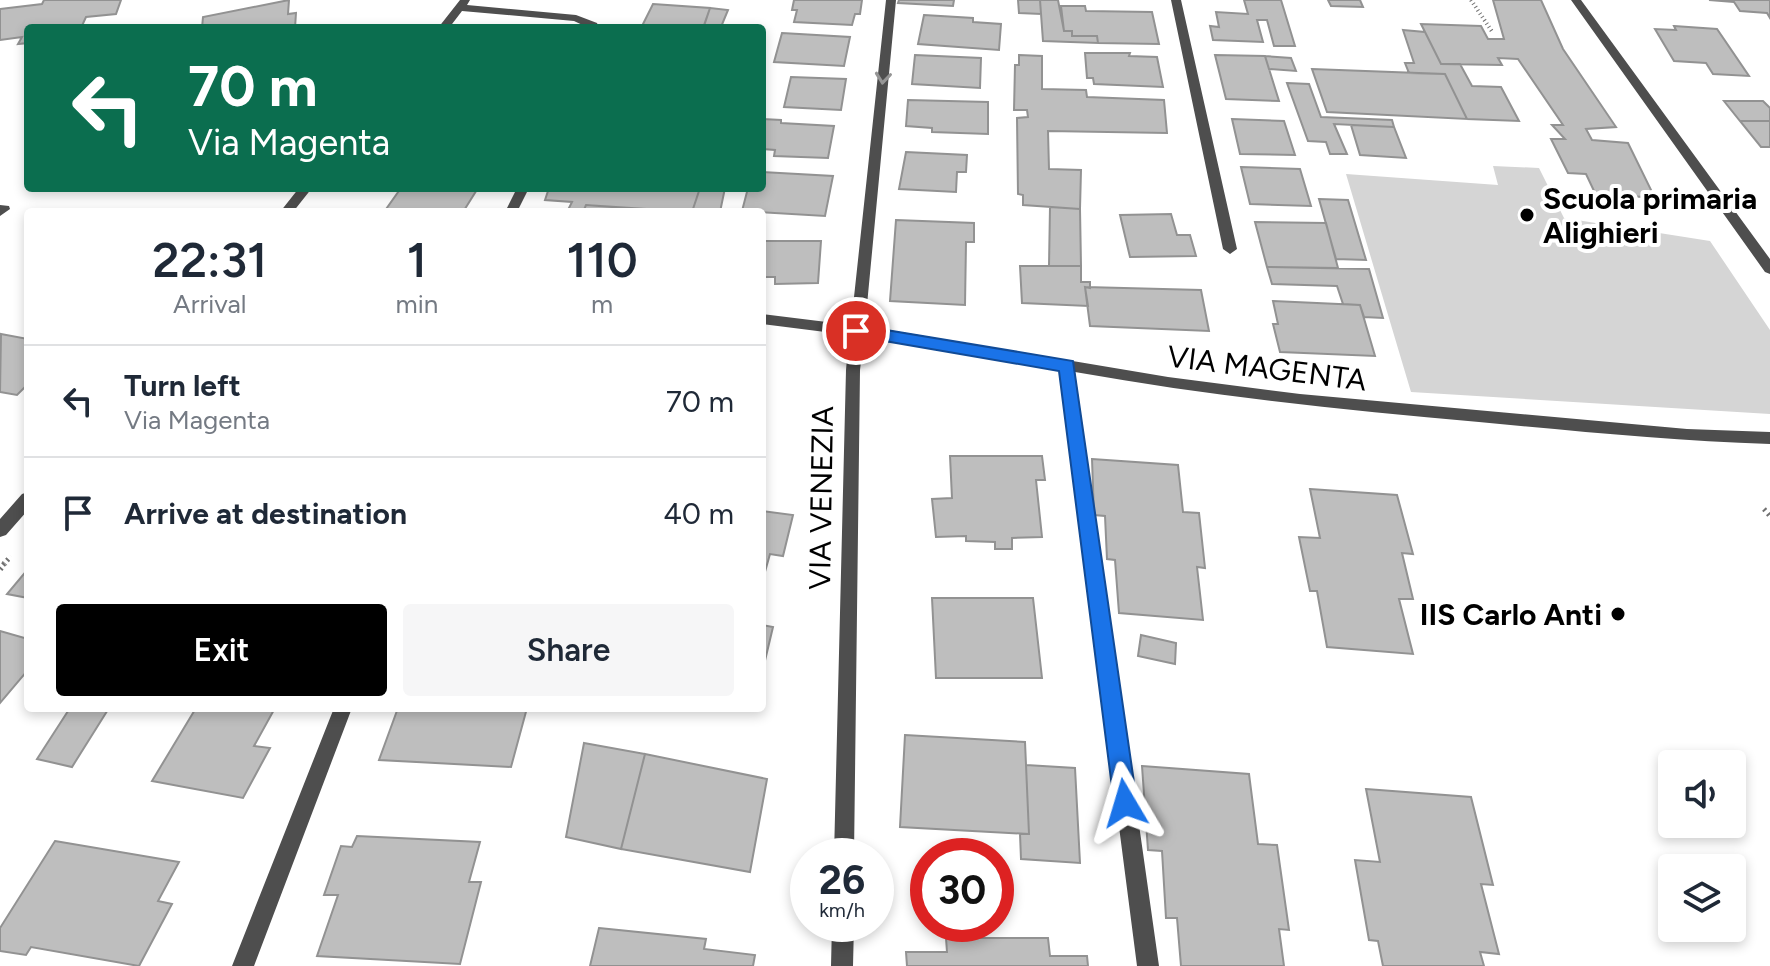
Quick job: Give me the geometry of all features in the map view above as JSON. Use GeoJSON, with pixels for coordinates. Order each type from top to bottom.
{"type":"FeatureCollection","features":[{"type":"Feature","properties":{"kind":"street","name":"VIA VENEZIA"},"geometry":{"type":"LineString","coordinates":[[844,838],[856,331],[891,0]]}},
{"type":"Feature","properties":{"kind":"street"},"geometry":{"type":"LineString","coordinates":[[1176,0],[1230,249]]}},
{"type":"Feature","properties":{"kind":"street"},"geometry":{"type":"LineString","coordinates":[[1576,0],[1770,269]]}},
{"type":"Feature","properties":{"kind":"street"},"geometry":{"type":"LineString","coordinates":[[446,24],[463,4],[576,18],[591,24]]}},
{"type":"Feature","properties":{"kind":"street"},"geometry":{"type":"LineString","coordinates":[[289,208],[303,192]]}},
{"type":"Feature","properties":{"kind":"street","name":"VIA MAGENTA"},"geometry":{"type":"LineString","coordinates":[[766,320],[856,331],[1168,383],[1300,400],[1687,435],[1770,438]]}},
{"type":"Feature","properties":{"kind":"street"},"geometry":{"type":"LineString","coordinates":[[1067,366],[1148,966]]}},
{"type":"Feature","properties":{"kind":"street"},"geometry":{"type":"LineString","coordinates":[[0,530],[24,503]]}},
{"type":"Feature","properties":{"kind":"street"},"geometry":{"type":"LineString","coordinates":[[243,966],[341,712]]}},
{"type":"Feature","properties":{"kind":"street"},"geometry":{"type":"LineString","coordinates":[[842,966],[843,942]]}},
{"type":"Feature","properties":{"kind":"path"},"geometry":{"type":"LineString","coordinates":[[1471,0],[1493,33]]}},
{"type":"Feature","properties":{"kind":"path"},"geometry":{"type":"LineString","coordinates":[[1764,509],[1770,516]]}},
{"type":"Feature","properties":{"kind":"shaded area"},"geometry":{"type":"Polygon","coordinates":[[[1493,166],[1539,168],[1564,218],[1710,241],[1770,330],[1770,414],[1411,392],[1346,174],[1498,185],[1493,166]]]}},
{"type":"Feature","properties":{"kind":"building"},"geometry":{"type":"Polygon","coordinates":[[[44,0],[121,0],[116,14],[86,17],[83,24],[24,24],[24,43],[18,44],[22,37],[0,40],[0,9],[42,4],[44,0]]]}},
{"type":"Feature","properties":{"kind":"building"},"geometry":{"type":"Polygon","coordinates":[[[289,0],[288,14],[296,13],[295,24],[202,24],[203,17],[289,0]]]}},
{"type":"Feature","properties":{"kind":"building"},"geometry":{"type":"Polygon","coordinates":[[[794,0],[862,0],[860,14],[855,14],[852,25],[794,22],[797,10],[792,10],[794,0]]]}},
{"type":"Feature","properties":{"kind":"building"},"geometry":{"type":"Polygon","coordinates":[[[899,0],[954,0],[953,6],[898,3],[899,0]]]}},
{"type":"Feature","properties":{"kind":"building"},"geometry":{"type":"Polygon","coordinates":[[[1018,0],[1040,0],[1041,14],[1019,13],[1018,0]]]}},
{"type":"Feature","properties":{"kind":"building"},"geometry":{"type":"Polygon","coordinates":[[[1040,0],[1058,0],[1064,31],[1072,31],[1072,36],[1097,36],[1098,43],[1043,41],[1040,0]]]}},
{"type":"Feature","properties":{"kind":"building"},"geometry":{"type":"Polygon","coordinates":[[[1244,0],[1281,0],[1295,46],[1274,46],[1267,20],[1257,20],[1263,42],[1213,40],[1210,26],[1219,27],[1216,12],[1248,14],[1244,0]]]}},
{"type":"Feature","properties":{"kind":"building"},"geometry":{"type":"Polygon","coordinates":[[[1328,0],[1360,0],[1363,7],[1331,6],[1328,0]]]}},
{"type":"Feature","properties":{"kind":"building"},"geometry":{"type":"Polygon","coordinates":[[[1493,0],[1541,0],[1563,49],[1616,127],[1586,129],[1592,140],[1628,143],[1655,198],[1595,193],[1586,174],[1568,173],[1551,139],[1565,139],[1552,125],[1563,125],[1518,59],[1498,58],[1502,65],[1441,64],[1421,24],[1481,26],[1488,39],[1504,39],[1493,0]]]}},
{"type":"Feature","properties":{"kind":"building"},"geometry":{"type":"Polygon","coordinates":[[[1709,0],[1770,0],[1770,18],[1767,13],[1740,11],[1734,2],[1709,0]]]}},
{"type":"Feature","properties":{"kind":"building"},"geometry":{"type":"Polygon","coordinates":[[[653,4],[710,8],[704,24],[643,24],[653,4]]]}},
{"type":"Feature","properties":{"kind":"building"},"geometry":{"type":"Polygon","coordinates":[[[1061,6],[1085,6],[1086,11],[1152,12],[1159,44],[1098,43],[1097,36],[1072,36],[1072,31],[1064,31],[1061,6]]]}},
{"type":"Feature","properties":{"kind":"building"},"geometry":{"type":"Polygon","coordinates":[[[710,8],[728,10],[722,24],[705,24],[710,8]]]}},
{"type":"Feature","properties":{"kind":"building"},"geometry":{"type":"Polygon","coordinates":[[[924,15],[973,18],[973,22],[1001,24],[999,50],[918,44],[924,15]]]}},
{"type":"Feature","properties":{"kind":"building"},"geometry":{"type":"Polygon","coordinates":[[[1674,26],[1717,29],[1749,76],[1713,74],[1706,63],[1674,61],[1655,29],[1676,30],[1674,26]]]}},
{"type":"Feature","properties":{"kind":"building"},"geometry":{"type":"Polygon","coordinates":[[[1403,30],[1425,32],[1441,64],[1460,64],[1472,86],[1501,87],[1519,121],[1467,119],[1445,74],[1409,73],[1405,63],[1414,63],[1403,30]]]}},
{"type":"Feature","properties":{"kind":"building"},"geometry":{"type":"Polygon","coordinates":[[[782,33],[850,37],[844,66],[774,62],[782,33]]]}},
{"type":"Feature","properties":{"kind":"building"},"geometry":{"type":"Polygon","coordinates":[[[1085,53],[1130,53],[1129,56],[1157,57],[1163,87],[1094,84],[1093,78],[1087,78],[1085,53]]]}},
{"type":"Feature","properties":{"kind":"building"},"geometry":{"type":"Polygon","coordinates":[[[915,55],[981,58],[980,88],[912,84],[915,55]]]}},
{"type":"Feature","properties":{"kind":"building"},"geometry":{"type":"Polygon","coordinates":[[[1019,55],[1042,56],[1042,89],[1086,90],[1087,97],[1164,100],[1167,133],[1048,131],[1049,169],[1081,170],[1080,209],[1023,205],[1023,195],[1018,194],[1017,118],[1028,117],[1027,110],[1014,110],[1015,65],[1019,65],[1019,55]]]}},
{"type":"Feature","properties":{"kind":"building"},"geometry":{"type":"Polygon","coordinates":[[[1215,55],[1265,56],[1279,101],[1226,99],[1215,55]]]}},
{"type":"Feature","properties":{"kind":"building"},"geometry":{"type":"Polygon","coordinates":[[[1265,56],[1291,58],[1296,71],[1269,69],[1265,56]]]}},
{"type":"Feature","properties":{"kind":"building"},"geometry":{"type":"Polygon","coordinates":[[[1312,69],[1445,74],[1467,119],[1327,112],[1312,69]]]}},
{"type":"Feature","properties":{"kind":"building"},"geometry":{"type":"Polygon","coordinates":[[[791,77],[846,79],[841,110],[784,107],[791,77]]]}},
{"type":"Feature","properties":{"kind":"building"},"geometry":{"type":"Polygon","coordinates":[[[1287,83],[1309,84],[1321,117],[1392,120],[1394,127],[1334,124],[1347,154],[1330,154],[1326,142],[1308,141],[1287,83]]]}},
{"type":"Feature","properties":{"kind":"building"},"geometry":{"type":"Polygon","coordinates":[[[908,100],[988,102],[988,134],[932,132],[932,128],[906,126],[908,100]]]}},
{"type":"Feature","properties":{"kind":"building"},"geometry":{"type":"Polygon","coordinates":[[[1724,101],[1763,101],[1770,108],[1770,121],[1740,121],[1724,101]]]}},
{"type":"Feature","properties":{"kind":"building"},"geometry":{"type":"Polygon","coordinates":[[[766,119],[834,126],[828,158],[774,156],[775,150],[766,149],[766,119]]]}},
{"type":"Feature","properties":{"kind":"building"},"geometry":{"type":"Polygon","coordinates":[[[1232,119],[1284,121],[1295,155],[1240,154],[1232,119]]]}},
{"type":"Feature","properties":{"kind":"building"},"geometry":{"type":"Polygon","coordinates":[[[1740,121],[1770,121],[1770,147],[1761,147],[1740,121]]]}},
{"type":"Feature","properties":{"kind":"building"},"geometry":{"type":"Polygon","coordinates":[[[1351,125],[1394,127],[1406,158],[1360,155],[1351,125]]]}},
{"type":"Feature","properties":{"kind":"building"},"geometry":{"type":"Polygon","coordinates":[[[906,152],[967,155],[966,172],[957,172],[956,192],[899,189],[906,152]]]}},
{"type":"Feature","properties":{"kind":"building"},"geometry":{"type":"Polygon","coordinates":[[[1241,167],[1300,169],[1311,206],[1250,204],[1241,167]]]}},
{"type":"Feature","properties":{"kind":"building"},"geometry":{"type":"Polygon","coordinates":[[[766,172],[833,176],[825,216],[743,208],[747,192],[766,192],[766,172]]]}},
{"type":"Feature","properties":{"kind":"building"},"geometry":{"type":"Polygon","coordinates":[[[398,192],[476,192],[466,208],[387,208],[398,192]]]}},
{"type":"Feature","properties":{"kind":"building"},"geometry":{"type":"Polygon","coordinates":[[[548,192],[699,192],[693,208],[586,205],[585,208],[569,208],[572,202],[545,200],[548,192]]]}},
{"type":"Feature","properties":{"kind":"building"},"geometry":{"type":"Polygon","coordinates":[[[699,192],[724,192],[721,208],[693,208],[699,192]]]}},
{"type":"Feature","properties":{"kind":"building"},"geometry":{"type":"Polygon","coordinates":[[[1319,199],[1348,200],[1366,260],[1336,259],[1319,199]]]}},
{"type":"Feature","properties":{"kind":"building"},"geometry":{"type":"Polygon","coordinates":[[[586,205],[625,208],[585,208],[586,205]]]}},
{"type":"Feature","properties":{"kind":"building"},"geometry":{"type":"Polygon","coordinates":[[[1050,207],[1080,209],[1081,266],[1049,266],[1050,207]]]}},
{"type":"Feature","properties":{"kind":"building"},"geometry":{"type":"Polygon","coordinates":[[[1171,214],[1177,235],[1190,235],[1196,256],[1130,257],[1120,215],[1171,214]]]}},
{"type":"Feature","properties":{"kind":"building"},"geometry":{"type":"Polygon","coordinates":[[[896,220],[974,223],[974,242],[966,242],[965,305],[890,301],[896,220]]]}},
{"type":"Feature","properties":{"kind":"building"},"geometry":{"type":"Polygon","coordinates":[[[1255,222],[1326,223],[1338,268],[1267,267],[1255,222]]]}},
{"type":"Feature","properties":{"kind":"building"},"geometry":{"type":"Polygon","coordinates":[[[766,241],[821,241],[818,283],[775,284],[775,277],[766,277],[766,241]]]}},
{"type":"Feature","properties":{"kind":"building"},"geometry":{"type":"Polygon","coordinates":[[[1020,266],[1081,266],[1081,282],[1090,282],[1090,288],[1085,287],[1088,306],[1022,303],[1020,266]]]}},
{"type":"Feature","properties":{"kind":"building"},"geometry":{"type":"Polygon","coordinates":[[[1267,267],[1369,269],[1383,318],[1364,317],[1360,305],[1343,304],[1337,286],[1272,284],[1267,267]]]}},
{"type":"Feature","properties":{"kind":"building"},"geometry":{"type":"Polygon","coordinates":[[[1085,287],[1201,290],[1209,331],[1090,326],[1085,287]]]}},
{"type":"Feature","properties":{"kind":"building"},"geometry":{"type":"Polygon","coordinates":[[[1273,301],[1360,305],[1375,356],[1280,352],[1273,324],[1278,324],[1273,301]]]}},
{"type":"Feature","properties":{"kind":"building"},"geometry":{"type":"Polygon","coordinates":[[[1,334],[24,338],[24,388],[17,395],[0,392],[1,334]]]}},
{"type":"Feature","properties":{"kind":"building"},"geometry":{"type":"Polygon","coordinates":[[[950,456],[1042,456],[1045,480],[1036,480],[1042,537],[1012,538],[1012,549],[995,549],[995,542],[966,541],[966,536],[936,537],[932,499],[952,498],[950,456]]]}},
{"type":"Feature","properties":{"kind":"building"},"geometry":{"type":"Polygon","coordinates":[[[1092,459],[1178,465],[1183,512],[1199,513],[1205,568],[1197,567],[1203,620],[1119,613],[1115,560],[1107,559],[1105,516],[1094,515],[1092,459]]]}},
{"type":"Feature","properties":{"kind":"building"},"geometry":{"type":"Polygon","coordinates":[[[1310,489],[1397,495],[1413,554],[1402,553],[1413,599],[1399,599],[1413,654],[1327,647],[1317,591],[1310,591],[1299,537],[1320,538],[1310,489]]]}},
{"type":"Feature","properties":{"kind":"building"},"geometry":{"type":"Polygon","coordinates":[[[766,512],[793,515],[783,556],[770,554],[766,568],[766,512]]]}},
{"type":"Feature","properties":{"kind":"building"},"geometry":{"type":"Polygon","coordinates":[[[24,574],[24,597],[7,594],[24,574]]]}},
{"type":"Feature","properties":{"kind":"building"},"geometry":{"type":"Polygon","coordinates":[[[932,598],[1033,598],[1042,678],[936,678],[932,598]]]}},
{"type":"Feature","properties":{"kind":"building"},"geometry":{"type":"Polygon","coordinates":[[[766,626],[773,627],[766,656],[766,626]]]}},
{"type":"Feature","properties":{"kind":"building"},"geometry":{"type":"Polygon","coordinates":[[[0,631],[24,638],[24,675],[0,703],[0,631]]]}},
{"type":"Feature","properties":{"kind":"building"},"geometry":{"type":"Polygon","coordinates":[[[1141,635],[1176,643],[1175,664],[1138,656],[1141,635]]]}},
{"type":"Feature","properties":{"kind":"building"},"geometry":{"type":"Polygon","coordinates":[[[67,712],[106,712],[72,767],[37,759],[67,712]]]}},
{"type":"Feature","properties":{"kind":"building"},"geometry":{"type":"Polygon","coordinates":[[[194,712],[273,712],[254,746],[270,748],[243,798],[152,781],[194,712]]]}},
{"type":"Feature","properties":{"kind":"building"},"geometry":{"type":"Polygon","coordinates":[[[397,712],[526,712],[511,767],[379,760],[397,712]]]}},
{"type":"Feature","properties":{"kind":"building"},"geometry":{"type":"Polygon","coordinates":[[[905,735],[1025,742],[1029,834],[900,827],[905,735]]]}},
{"type":"Feature","properties":{"kind":"building"},"geometry":{"type":"Polygon","coordinates":[[[584,743],[645,754],[621,849],[566,837],[584,743]]]}},
{"type":"Feature","properties":{"kind":"building"},"geometry":{"type":"Polygon","coordinates":[[[645,754],[767,779],[750,872],[621,849],[645,754]]]}},
{"type":"Feature","properties":{"kind":"building"},"geometry":{"type":"Polygon","coordinates":[[[1026,765],[1075,768],[1080,863],[1021,859],[1020,834],[1029,834],[1026,765]]]}},
{"type":"Feature","properties":{"kind":"building"},"geometry":{"type":"Polygon","coordinates":[[[1142,766],[1249,774],[1258,844],[1277,845],[1289,930],[1279,929],[1284,966],[1181,966],[1177,918],[1166,918],[1162,851],[1148,850],[1142,766]]]}},
{"type":"Feature","properties":{"kind":"building"},"geometry":{"type":"Polygon","coordinates":[[[1366,789],[1471,797],[1493,885],[1481,884],[1499,954],[1480,952],[1484,966],[1383,966],[1378,941],[1369,940],[1355,860],[1380,862],[1366,789]]]}},
{"type":"Feature","properties":{"kind":"building"},"geometry":{"type":"Polygon","coordinates":[[[357,836],[480,842],[469,882],[481,882],[460,964],[317,956],[338,895],[324,895],[341,846],[352,847],[357,836]]]}},
{"type":"Feature","properties":{"kind":"building"},"geometry":{"type":"Polygon","coordinates":[[[55,841],[179,862],[158,901],[172,904],[139,966],[31,947],[26,955],[0,951],[0,928],[55,841]]]}},
{"type":"Feature","properties":{"kind":"building"},"geometry":{"type":"Polygon","coordinates":[[[599,928],[706,939],[704,949],[755,955],[753,966],[590,966],[599,928]]]}},
{"type":"Feature","properties":{"kind":"building"},"geometry":{"type":"Polygon","coordinates":[[[1014,938],[1048,938],[1050,956],[1087,956],[1088,966],[907,966],[906,952],[947,952],[946,942],[1014,942],[1014,938]]]}},
{"type":"Feature","properties":{"kind":"place","name":"Scuola primaria Alighieri"},"geometry":{"type":"Point","coordinates":[1527,215]}},
{"type":"Feature","properties":{"kind":"place","name":"IIS Carlo Anti"},"geometry":{"type":"Point","coordinates":[1618,614]}},
{"type":"Feature","properties":{"kind":"route"},"geometry":{"type":"LineString","coordinates":[[856,331],[1067,366],[1125,803]]}}]}
